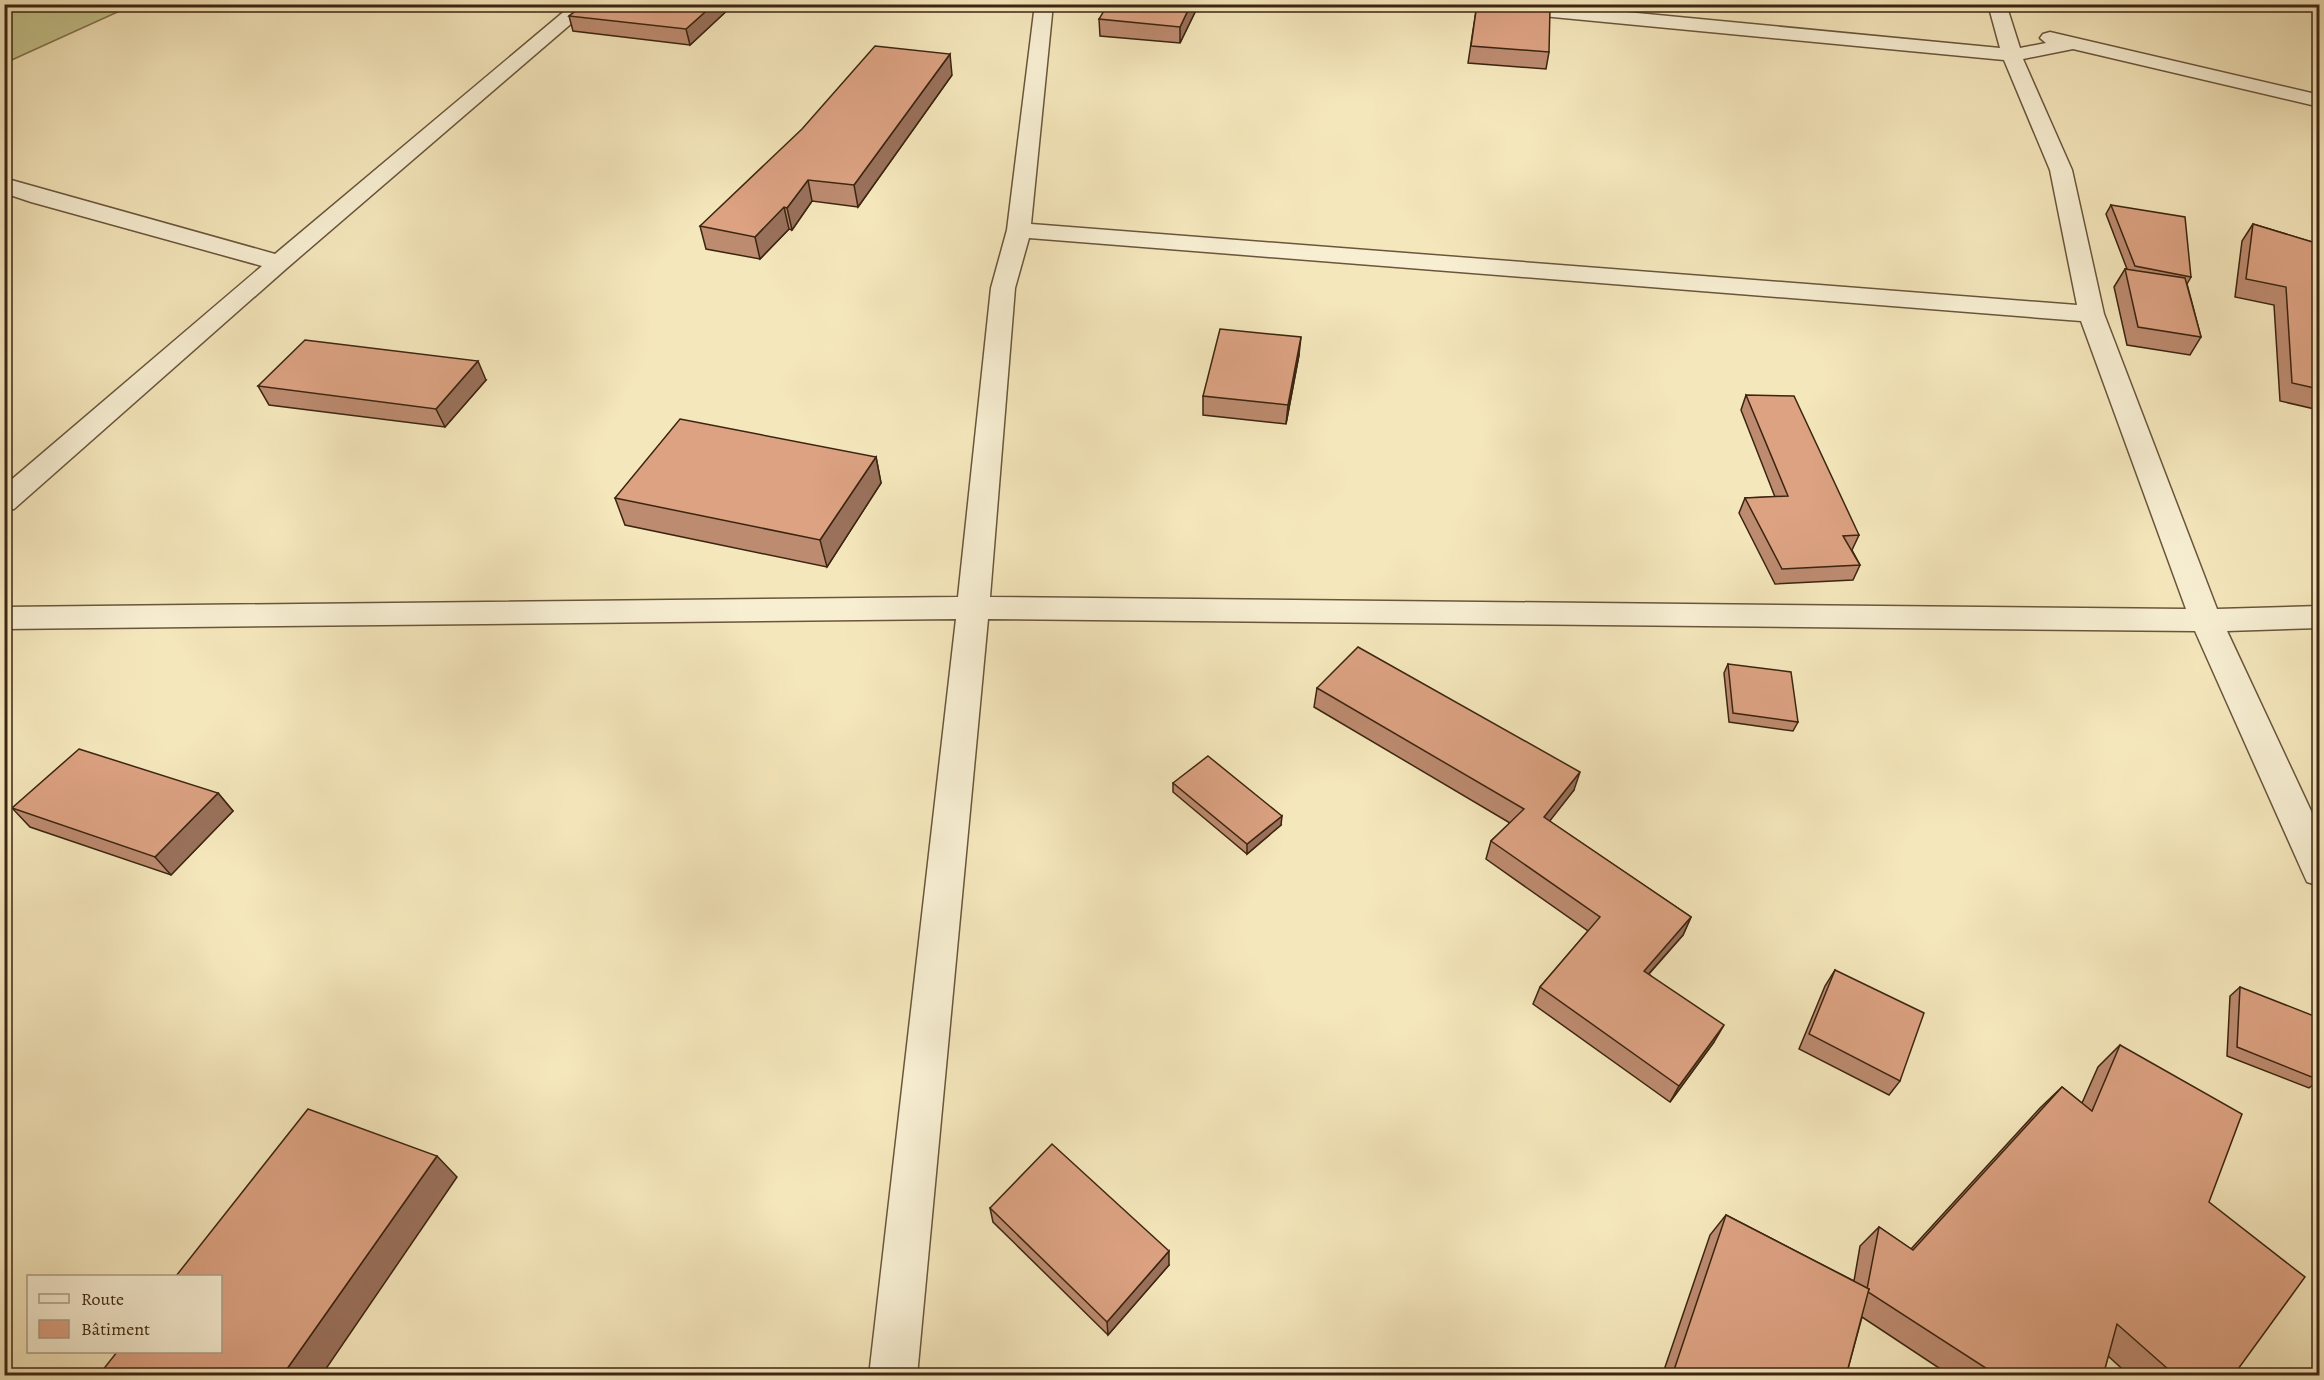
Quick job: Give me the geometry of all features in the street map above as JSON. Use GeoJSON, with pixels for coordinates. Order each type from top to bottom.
{"type":"FeatureCollection","features":[{"type":"Feature","properties":{"kind":"street"},"geometry":{"type":"LineString","coordinates":[[4,502],[279,263],[585,4]]}},
{"type":"Feature","properties":{"kind":"street"},"geometry":{"type":"LineString","coordinates":[[893,1376],[974,608],[1003,288],[1019,230],[1044,4]]}},
{"type":"Feature","properties":{"kind":"street"},"geometry":{"type":"LineString","coordinates":[[1479,4],[2012,55],[2070,44]]}},
{"type":"Feature","properties":{"kind":"street"},"geometry":{"type":"LineString","coordinates":[[1593,15],[1613,4]]}},
{"type":"Feature","properties":{"kind":"street"},"geometry":{"type":"LineString","coordinates":[[1620,4],[1643,20]]}},
{"type":"Feature","properties":{"kind":"street"},"geometry":{"type":"LineString","coordinates":[[2000,15],[2070,44],[2170,64],[2319,101]]}},
{"type":"Feature","properties":{"kind":"street"},"geometry":{"type":"LineString","coordinates":[[2000,15],[2012,55],[2061,170],[2091,314],[2206,620],[2319,871]]}},
{"type":"Feature","properties":{"kind":"street"},"geometry":{"type":"LineString","coordinates":[[4,185],[39,197],[279,263]]}},
{"type":"Feature","properties":{"kind":"street"},"geometry":{"type":"LineString","coordinates":[[1019,230],[2091,314]]}},
{"type":"Feature","properties":{"kind":"street"},"geometry":{"type":"LineString","coordinates":[[4,618],[974,608],[2206,620],[2319,617]]}},
{"type":"Feature","properties":{"kind":"shaded area"},"geometry":{"type":"Polygon","coordinates":[[[5,4],[133,4],[133,5],[5,63],[5,4]]]}},
{"type":"Feature","properties":{"kind":"building"},"geometry":{"type":"Polygon","coordinates":[[[585,4],[714,4],[686,29],[569,16],[585,4]]]}},
{"type":"Feature","properties":{"kind":"building"},"geometry":{"type":"Polygon","coordinates":[[[1108,4],[1191,4],[1180,27],[1099,19],[1108,4]]]}},
{"type":"Feature","properties":{"kind":"building"},"geometry":{"type":"Polygon","coordinates":[[[1477,4],[1550,8],[1549,52],[1471,46],[1477,4]]]}},
{"type":"Feature","properties":{"kind":"building"},"geometry":{"type":"Polygon","coordinates":[[[875,46],[950,54],[854,185],[808,180],[787,208],[784,207],[755,237],[700,226],[802,129],[875,46]]]}},
{"type":"Feature","properties":{"kind":"building"},"geometry":{"type":"Polygon","coordinates":[[[2111,205],[2185,217],[2191,277],[2135,266],[2111,205]]]}},
{"type":"Feature","properties":{"kind":"building"},"geometry":{"type":"Polygon","coordinates":[[[2253,224],[2319,244],[2319,389],[2292,383],[2286,287],[2246,279],[2253,224]]]}},
{"type":"Feature","properties":{"kind":"building"},"geometry":{"type":"Polygon","coordinates":[[[2125,269],[2185,278],[2201,337],[2138,327],[2125,269]]]}},
{"type":"Feature","properties":{"kind":"building"},"geometry":{"type":"Polygon","coordinates":[[[1220,329],[1301,337],[1288,405],[1203,396],[1220,329]]]}},
{"type":"Feature","properties":{"kind":"building"},"geometry":{"type":"Polygon","coordinates":[[[305,340],[478,361],[436,409],[258,386],[305,340]]]}},
{"type":"Feature","properties":{"kind":"building"},"geometry":{"type":"Polygon","coordinates":[[[1746,395],[1794,396],[1859,535],[1843,536],[1860,565],[1782,569],[1745,498],[1788,496],[1746,395]]]}},
{"type":"Feature","properties":{"kind":"building"},"geometry":{"type":"Polygon","coordinates":[[[680,419],[876,457],[820,540],[615,498],[680,419]]]}},
{"type":"Feature","properties":{"kind":"building"},"geometry":{"type":"Polygon","coordinates":[[[1358,647],[1580,772],[1544,817],[1691,917],[1644,971],[1724,1025],[1679,1086],[1540,987],[1600,917],[1491,841],[1524,809],[1317,688],[1358,647]]]}},
{"type":"Feature","properties":{"kind":"building"},"geometry":{"type":"Polygon","coordinates":[[[1728,664],[1791,672],[1798,722],[1733,713],[1728,664]]]}},
{"type":"Feature","properties":{"kind":"building"},"geometry":{"type":"Polygon","coordinates":[[[79,749],[218,793],[155,857],[12,808],[79,749]]]}},
{"type":"Feature","properties":{"kind":"building"},"geometry":{"type":"Polygon","coordinates":[[[1208,756],[1282,816],[1247,844],[1173,783],[1208,756]]]}},
{"type":"Feature","properties":{"kind":"building"},"geometry":{"type":"Polygon","coordinates":[[[1835,970],[1924,1013],[1900,1081],[1809,1034],[1835,970]]]}},
{"type":"Feature","properties":{"kind":"building"},"geometry":{"type":"Polygon","coordinates":[[[2240,987],[2319,1018],[2319,1080],[2237,1047],[2240,987]]]}},
{"type":"Feature","properties":{"kind":"building"},"geometry":{"type":"Polygon","coordinates":[[[2120,1045],[2242,1114],[2209,1202],[2305,1277],[2233,1376],[2176,1376],[2117,1324],[2103,1376],[1998,1376],[1868,1292],[1879,1227],[1913,1250],[2062,1087],[2092,1111],[2120,1045]]]}},
{"type":"Feature","properties":{"kind":"building"},"geometry":{"type":"Polygon","coordinates":[[[308,1109],[437,1156],[282,1376],[98,1376],[116,1353],[222,1353],[222,1275],[177,1275],[308,1109]]]}},
{"type":"Feature","properties":{"kind":"building"},"geometry":{"type":"Polygon","coordinates":[[[1052,1144],[1169,1251],[1107,1322],[990,1208],[1052,1144]]]}},
{"type":"Feature","properties":{"kind":"building"},"geometry":{"type":"Polygon","coordinates":[[[1726,1215],[1869,1289],[1846,1376],[1672,1376],[1726,1215]]]}}]}
